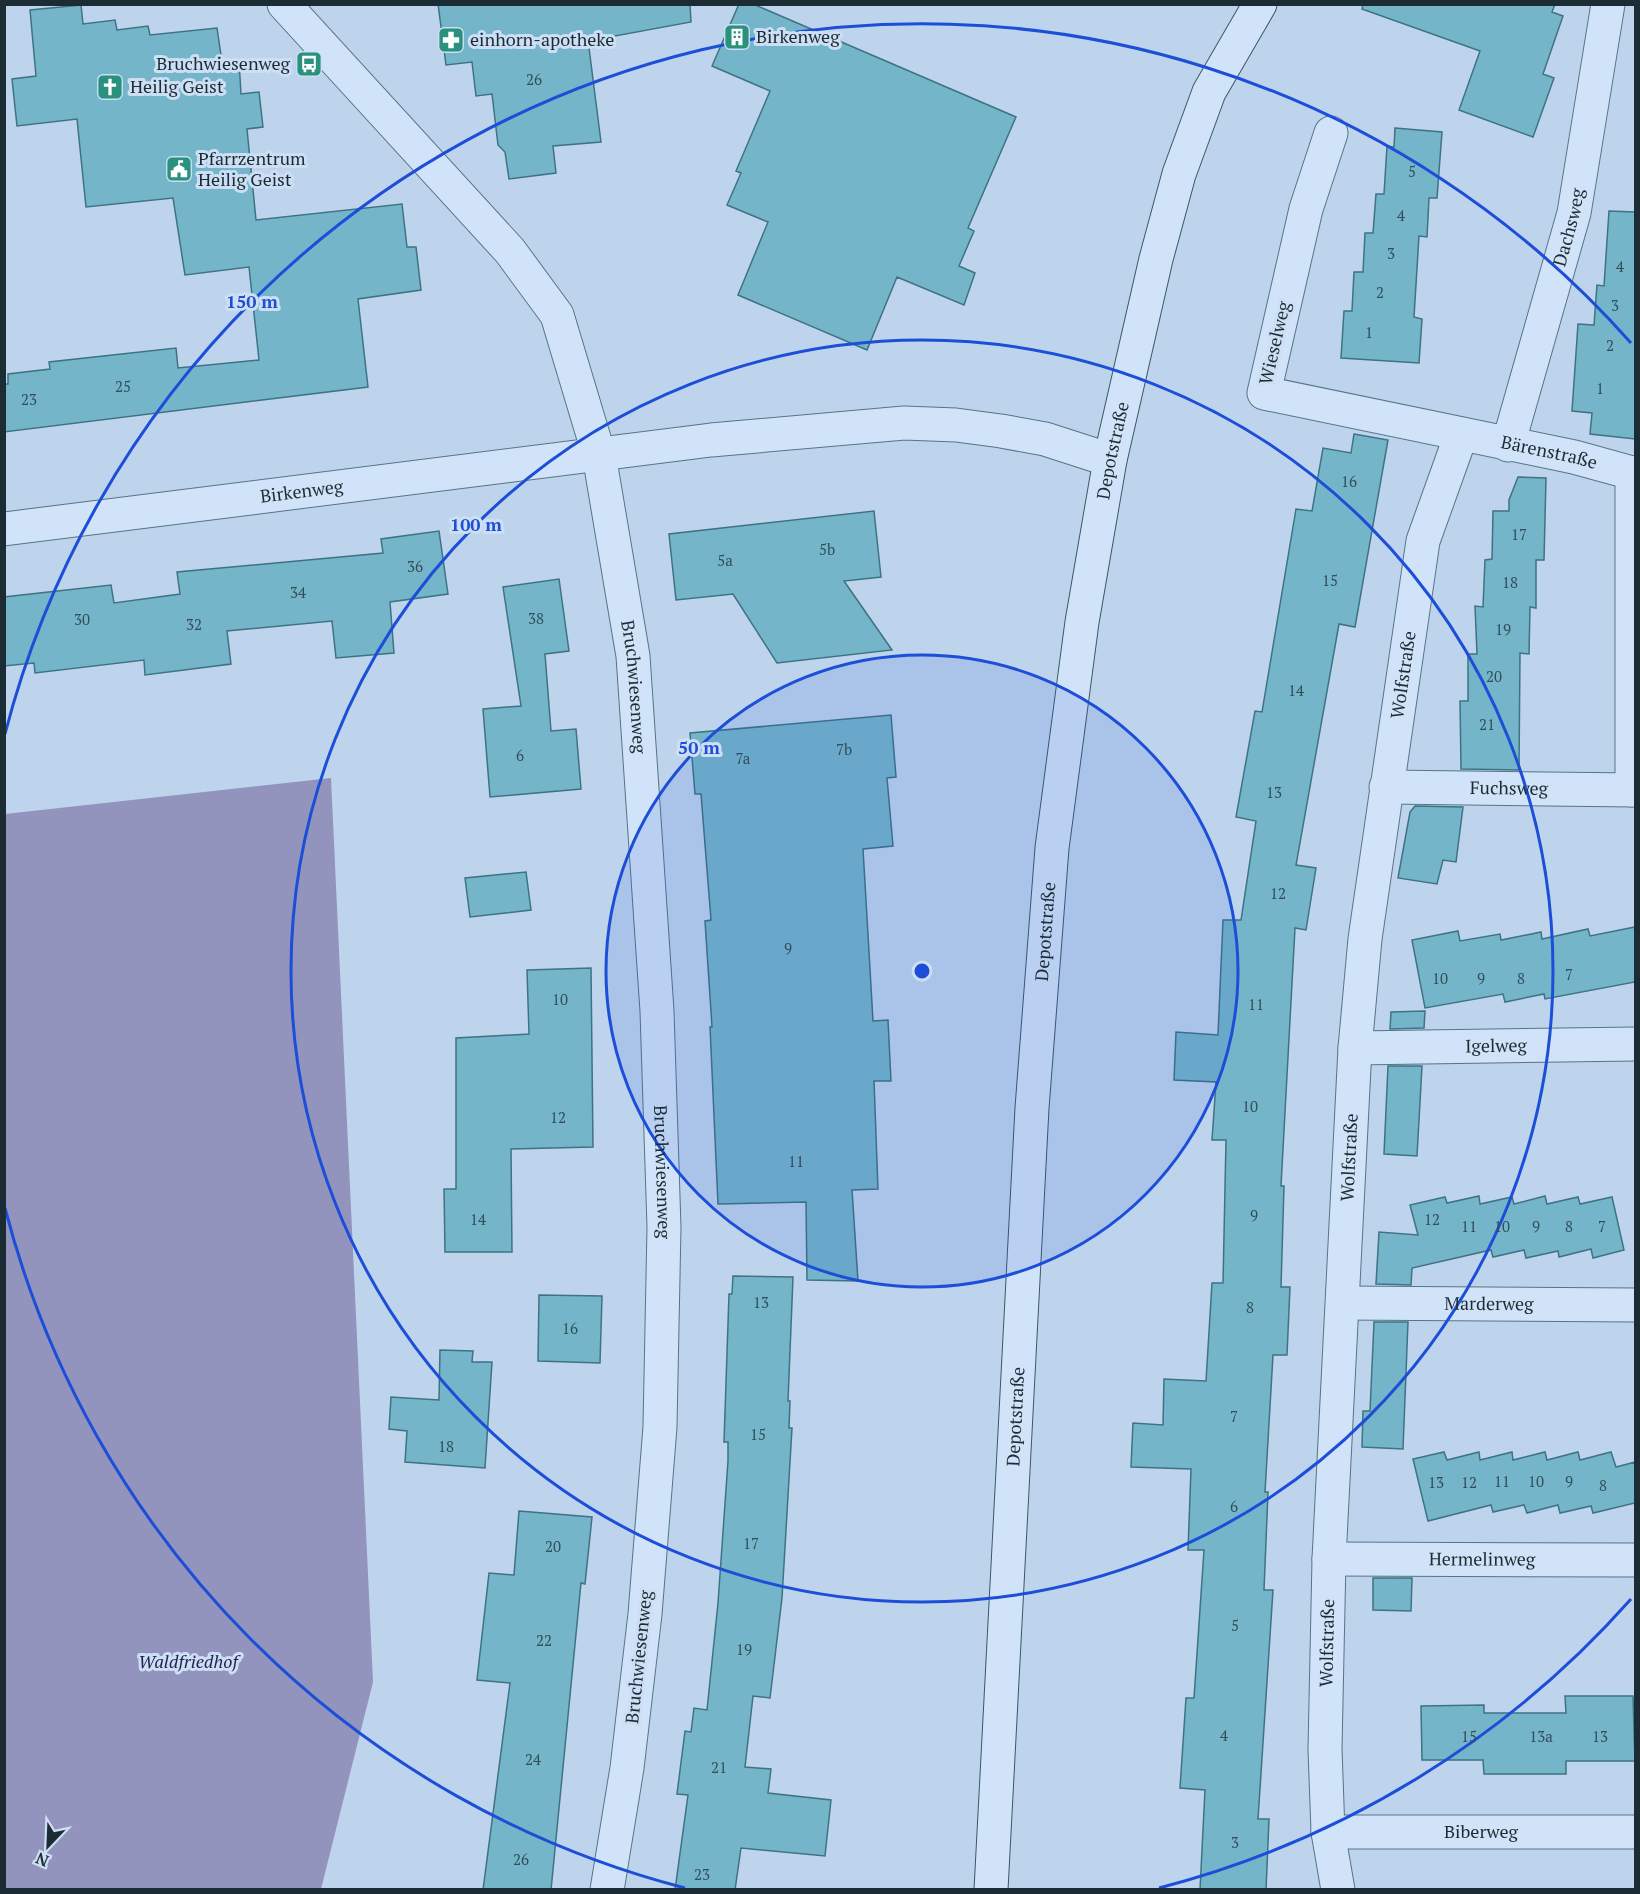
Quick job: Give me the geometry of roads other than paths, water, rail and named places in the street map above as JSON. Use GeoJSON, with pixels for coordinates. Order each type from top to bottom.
{"type":"FeatureCollection","features":[{"type":"Feature","properties":{"kind":"street","name":"Bruchwiesenweg"},"geometry":{"type":"LineString","coordinates":[[284,4],[510,251],[557,315],[599,455],[633,656],[657,1011],[664,1227],[660,1427],[646,1603],[627,1767],[607,1890]]}},
{"type":"Feature","properties":{"kind":"street","name":"Depotstraße"},"geometry":{"type":"LineString","coordinates":[[992,1890],[1032,1108],[1052,848],[1082,622],[1110,460],[1156,259],[1179,174],[1209,92],[1260,4]]}},
{"type":"Feature","properties":{"kind":"street","name":"Dachsweg"},"geometry":{"type":"LineString","coordinates":[[1508,445],[1574,213],[1608,4]]}},
{"type":"Feature","properties":{"kind":"street","name":"Wieselweg"},"geometry":{"type":"LineString","coordinates":[[1331,133],[1306,209],[1264,393],[1461,435]]}},
{"type":"Feature","properties":{"kind":"street"},"geometry":{"type":"LineString","coordinates":[[599,455],[711,440],[904,423],[956,425],[1001,431],[1045,439],[1110,460]]}},
{"type":"Feature","properties":{"kind":"street","name":"Bärenstraße"},"geometry":{"type":"LineString","coordinates":[[1461,435],[1574,457],[1634,473]]}},
{"type":"Feature","properties":{"kind":"street","name":"Wolfstraße"},"geometry":{"type":"LineString","coordinates":[[1338,1890],[1328,1832],[1324,1749],[1329,1559],[1355,1048],[1365,939],[1423,541],[1461,435]]}},
{"type":"Feature","properties":{"kind":"street","name":"Birkenweg"},"geometry":{"type":"LineString","coordinates":[[4,529],[599,455]]}},
{"type":"Feature","properties":{"kind":"street","name":"Fuchsweg"},"geometry":{"type":"LineString","coordinates":[[1386,787],[1634,790],[1634,473]]}},
{"type":"Feature","properties":{"kind":"street","name":"Igelweg"},"geometry":{"type":"LineString","coordinates":[[1355,1048],[1635,1044]]}},
{"type":"Feature","properties":{"kind":"street","name":"Marderweg"},"geometry":{"type":"LineString","coordinates":[[1342,1303],[1635,1305]]}},
{"type":"Feature","properties":{"kind":"street","name":"Hermelinweg"},"geometry":{"type":"LineString","coordinates":[[1329,1559],[1635,1560]]}},
{"type":"Feature","properties":{"kind":"street","name":"Biberweg"},"geometry":{"type":"LineString","coordinates":[[1328,1832],[1635,1832]]}},
{"type":"Feature","properties":{"kind":"place","name":"Birkenweg"},"geometry":{"type":"Point","coordinates":[737,37]}},
{"type":"Feature","properties":{"kind":"place","name":"einhorn-apotheke"},"geometry":{"type":"Point","coordinates":[451,40]}},
{"type":"Feature","properties":{"kind":"place","name":"Bruchwiesenweg"},"geometry":{"type":"Point","coordinates":[309,64]}},
{"type":"Feature","properties":{"kind":"place","name":"Heilig Geist"},"geometry":{"type":"Point","coordinates":[110,87]}},
{"type":"Feature","properties":{"kind":"place","name":"Pfarrzentrum Heilig Geist"},"geometry":{"type":"Point","coordinates":[179,169]}},
{"type":"Feature","properties":{"kind":"park label","name":"Waldfriedhof"},"geometry":{"type":"Point","coordinates":[188,1662]}}]}
